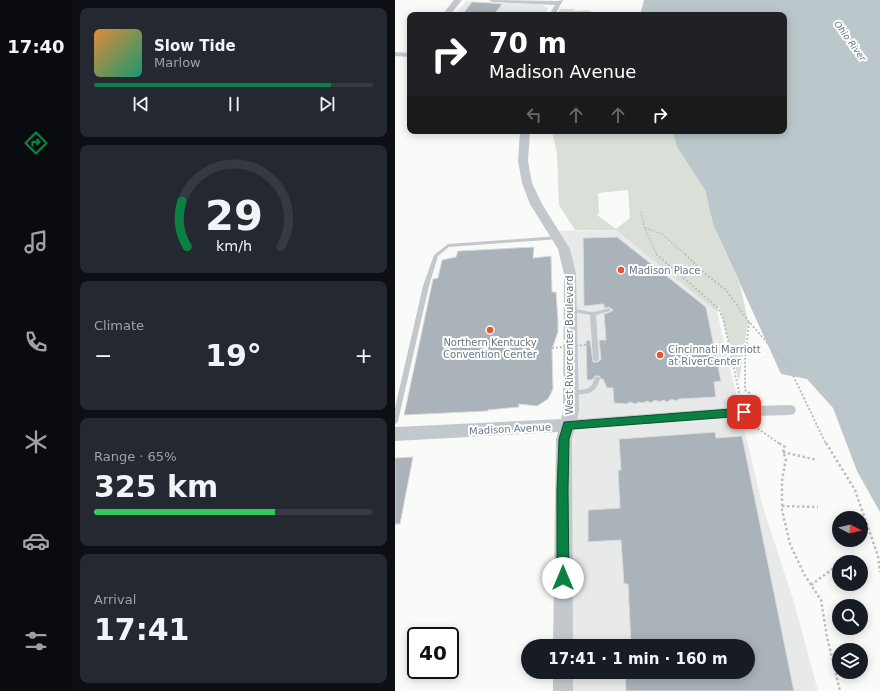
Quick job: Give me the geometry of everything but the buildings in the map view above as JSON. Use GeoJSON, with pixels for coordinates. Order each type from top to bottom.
{"type":"FeatureCollection","features":[{"type":"Feature","properties":{"kind":"street"},"geometry":{"type":"LineString","coordinates":[[448,12],[458,0]]}},
{"type":"Feature","properties":{"kind":"street"},"geometry":{"type":"LineString","coordinates":[[492,0],[559,2],[554,12]]}},
{"type":"Feature","properties":{"kind":"street"},"geometry":{"type":"LineString","coordinates":[[395,54],[407,55]]}},
{"type":"Feature","properties":{"kind":"street","name":"West Rivercenter Boulevard"},"geometry":{"type":"LineString","coordinates":[[525,134],[523,161],[527,183],[536,204],[564,249],[570,274],[571,412],[564,439],[563,639]]}},
{"type":"Feature","properties":{"kind":"street","name":"Madison Avenue"},"geometry":{"type":"LineString","coordinates":[[395,434],[567,425],[790,410]]}},
{"type":"Feature","properties":{"kind":"street"},"geometry":{"type":"LineString","coordinates":[[563,679],[563,691]]}},
{"type":"Feature","properties":{"kind":"lane"},"geometry":{"type":"LineString","coordinates":[[395,421],[426,286],[436,255],[448,246],[558,238]]}},
{"type":"Feature","properties":{"kind":"lane"},"geometry":{"type":"LineString","coordinates":[[570,312],[579,311],[593,314],[608,310]]}},
{"type":"Feature","properties":{"kind":"lane"},"geometry":{"type":"LineString","coordinates":[[593,314],[596,359]]}},
{"type":"Feature","properties":{"kind":"lane"},"geometry":{"type":"LineString","coordinates":[[570,393],[589,391],[595,386],[597,379]]}},
{"type":"Feature","properties":{"kind":"path"},"geometry":{"type":"LineString","coordinates":[[641,212],[645,228],[657,255],[718,308],[723,318],[749,412],[757,428],[785,447],[783,452],[786,459],[782,480],[782,506],[791,544],[804,574],[821,600],[827,637],[840,691]]}},
{"type":"Feature","properties":{"kind":"path"},"geometry":{"type":"LineString","coordinates":[[645,228],[662,234],[680,248],[702,271],[726,290],[749,322],[789,367],[827,445],[855,490],[878,556],[880,572]]}},
{"type":"Feature","properties":{"kind":"path"},"geometry":{"type":"LineString","coordinates":[[749,322],[745,359],[745,390],[751,394],[749,412]]}},
{"type":"Feature","properties":{"kind":"path"},"geometry":{"type":"LineString","coordinates":[[553,348],[607,343]]}},
{"type":"Feature","properties":{"kind":"path"},"geometry":{"type":"LineString","coordinates":[[783,452],[817,460]]}},
{"type":"Feature","properties":{"kind":"path"},"geometry":{"type":"LineString","coordinates":[[782,506],[818,507]]}},
{"type":"Feature","properties":{"kind":"path"},"geometry":{"type":"LineString","coordinates":[[811,585],[832,569]]}},
{"type":"Feature","properties":{"kind":"shaded area"},"geometry":{"type":"Polygon","coordinates":[[[466,1],[535,4],[543,5],[548,9],[547,12],[457,12],[466,1]]]}},
{"type":"Feature","properties":{"kind":"shaded area"},"geometry":{"type":"Polygon","coordinates":[[[560,9],[574,9],[575,11],[587,10],[593,12],[558,12],[560,9]]]}},
{"type":"Feature","properties":{"kind":"shaded area"},"geometry":{"type":"Polygon","coordinates":[[[553,134],[673,134],[677,147],[705,190],[713,224],[740,285],[748,321],[739,381],[719,305],[717,312],[616,230],[575,230],[559,205],[557,154],[553,134]],[[628,190],[598,193],[599,212],[597,215],[616,229],[630,218],[628,190]]]}},
{"type":"Feature","properties":{"kind":"shaded area"},"geometry":{"type":"Polygon","coordinates":[[[616,230],[717,312],[762,504],[794,602],[818,691],[562,691],[562,679],[755,679],[755,639],[563,639],[570,274],[554,231],[616,230]]]}},
{"type":"Feature","properties":{"kind":"water","name":"Ohio River"},"geometry":{"type":"Polygon","coordinates":[[[644,0],[880,0],[880,512],[857,471],[833,408],[807,379],[781,374],[713,224],[705,190],[677,147],[673,134],[787,134],[787,12],[641,12],[644,0]]]}},
{"type":"Feature","properties":{"kind":"place","name":"Madison Place"},"geometry":{"type":"Point","coordinates":[621,270]}},
{"type":"Feature","properties":{"kind":"place","name":"Northern Kentucky Convention Center"},"geometry":{"type":"Point","coordinates":[490,330]}},
{"type":"Feature","properties":{"kind":"place","name":"Cincinnati Marriott at RiverCenter"},"geometry":{"type":"Point","coordinates":[660,355]}},
{"type":"Feature","properties":{"kind":"route"},"geometry":{"type":"LineString","coordinates":[[563,578],[564,439],[567,425],[744,412]]}}]}
